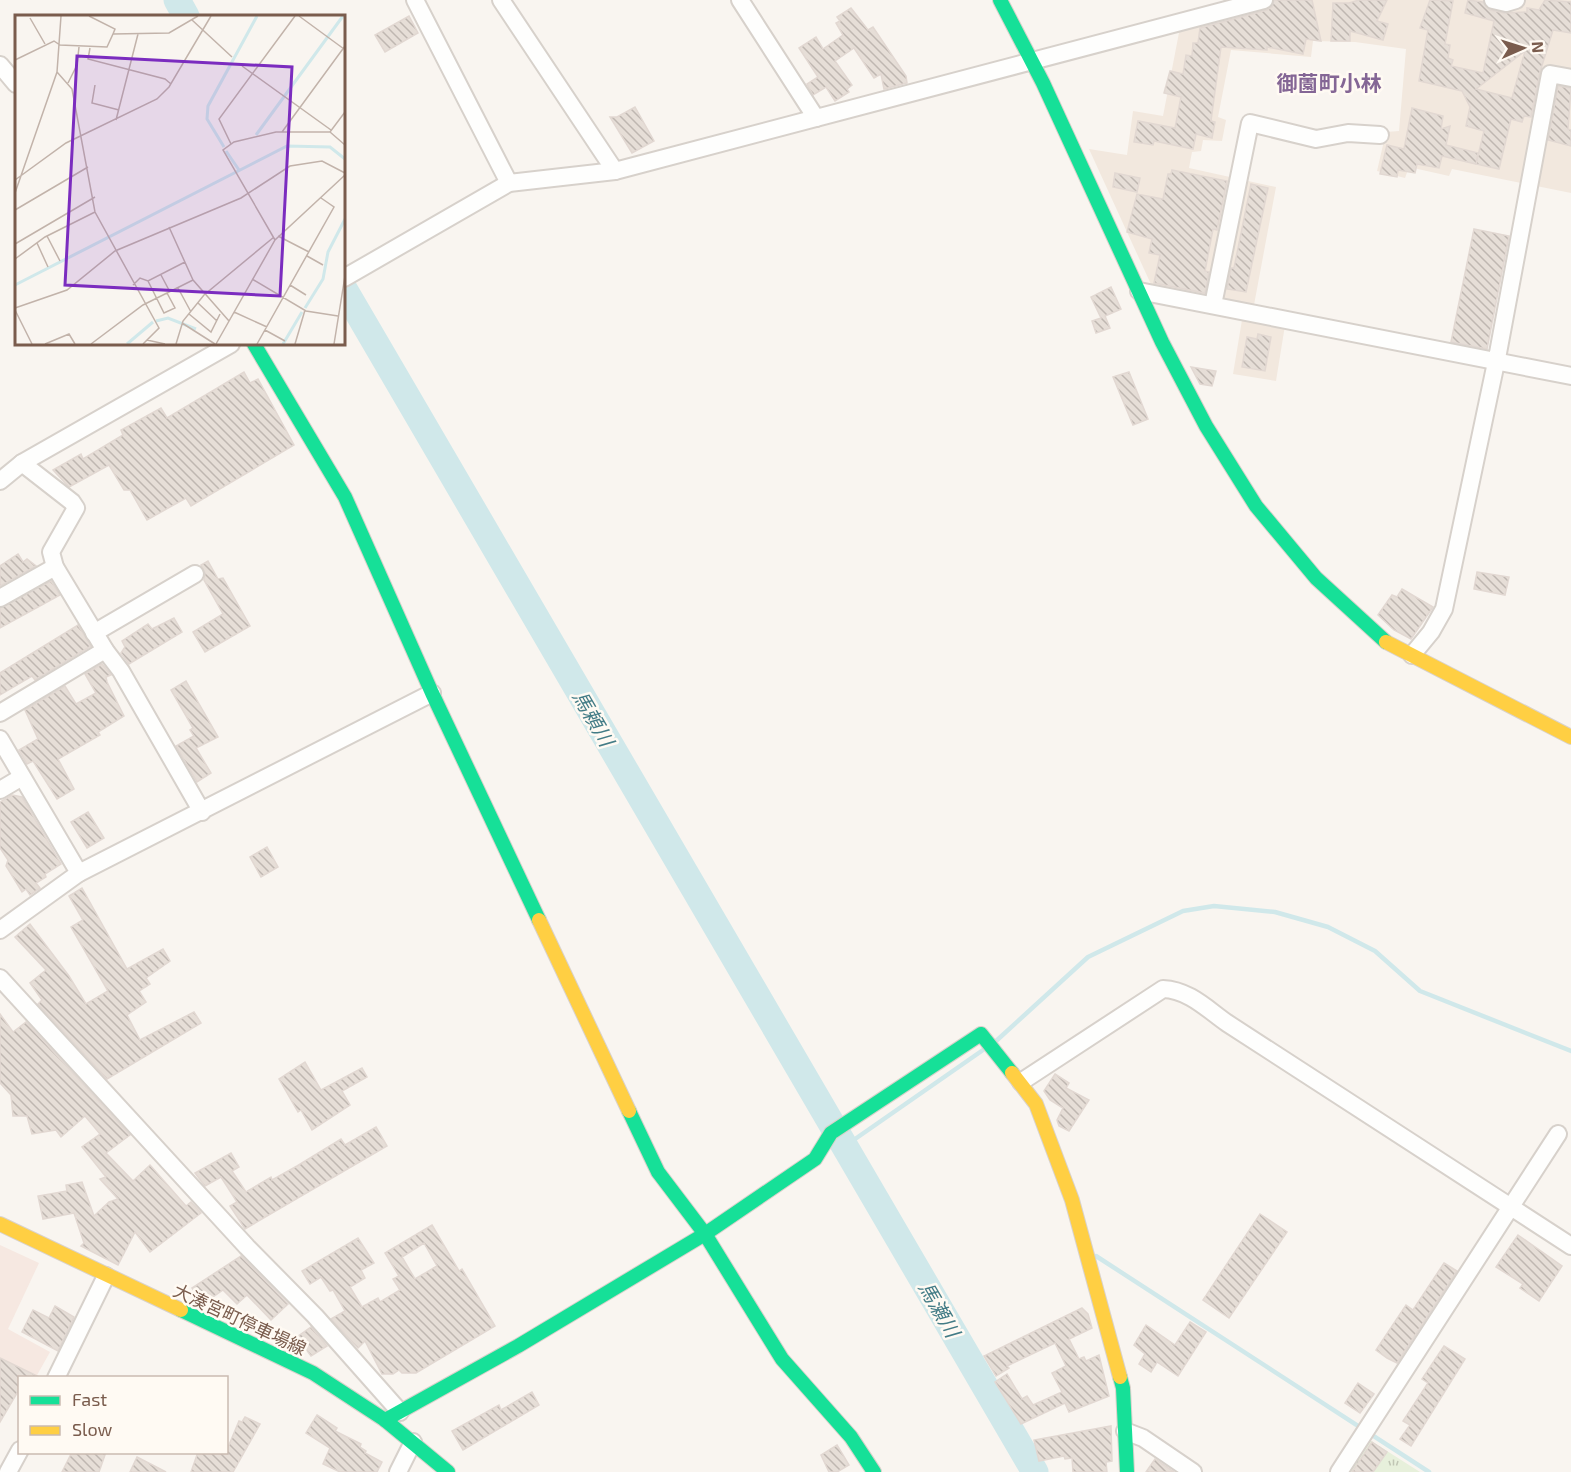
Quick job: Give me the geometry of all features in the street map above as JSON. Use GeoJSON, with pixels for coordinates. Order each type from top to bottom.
{"type":"FeatureCollection","features":[{"type":"Feature","properties":{"kind":"street"},"geometry":{"type":"LineString","coordinates":[[415,0],[508,183]]}},
{"type":"Feature","properties":{"kind":"street"},"geometry":{"type":"LineString","coordinates":[[501,0],[615,171]]}},
{"type":"Feature","properties":{"kind":"street"},"geometry":{"type":"LineString","coordinates":[[740,0],[816,118]]}},
{"type":"Feature","properties":{"kind":"street"},"geometry":{"type":"LineString","coordinates":[[1000,0],[1098,198],[1139,291],[1197,410],[1232,470],[1270,526],[1347,609],[1388,644],[1571,737]]}},
{"type":"Feature","properties":{"kind":"street"},"geometry":{"type":"LineString","coordinates":[[345,276],[508,183],[615,171],[1264,0]]}},
{"type":"Feature","properties":{"kind":"street"},"geometry":{"type":"LineString","coordinates":[[1493,0],[1506,3],[1516,0]]}},
{"type":"Feature","properties":{"kind":"street"},"geometry":{"type":"LineString","coordinates":[[0,65],[15,83]]}},
{"type":"Feature","properties":{"kind":"street"},"geometry":{"type":"LineString","coordinates":[[1412,655],[1431,632],[1444,609],[1496,360],[1550,74],[1571,78]]}},
{"type":"Feature","properties":{"kind":"street"},"geometry":{"type":"LineString","coordinates":[[1213,306],[1250,123],[1316,139],[1348,133],[1380,135]]}},
{"type":"Feature","properties":{"kind":"street"},"geometry":{"type":"LineString","coordinates":[[1139,291],[1571,376]]}},
{"type":"Feature","properties":{"kind":"street"},"geometry":{"type":"LineString","coordinates":[[0,481],[22,463],[229,345]]}},
{"type":"Feature","properties":{"kind":"street"},"geometry":{"type":"LineString","coordinates":[[255,345],[345,497],[432,693],[514,862],[624,1106],[658,1172],[705,1234],[782,1359],[851,1437],[874,1472]]}},
{"type":"Feature","properties":{"kind":"street"},"geometry":{"type":"LineString","coordinates":[[22,463],[72,502],[76,508],[51,552],[55,567],[94,633],[121,671],[202,812]]}},
{"type":"Feature","properties":{"kind":"street"},"geometry":{"type":"LineString","coordinates":[[0,598],[55,567]]}},
{"type":"Feature","properties":{"kind":"street"},"geometry":{"type":"LineString","coordinates":[[94,633],[195,574]]}},
{"type":"Feature","properties":{"kind":"street"},"geometry":{"type":"LineString","coordinates":[[0,713],[105,650]]}},
{"type":"Feature","properties":{"kind":"street"},"geometry":{"type":"LineString","coordinates":[[0,930],[79,873],[432,693]]}},
{"type":"Feature","properties":{"kind":"street"},"geometry":{"type":"LineString","coordinates":[[0,739],[79,873]]}},
{"type":"Feature","properties":{"kind":"street"},"geometry":{"type":"LineString","coordinates":[[0,790],[22,777]]}},
{"type":"Feature","properties":{"kind":"street"},"geometry":{"type":"LineString","coordinates":[[0,978],[247,1247],[315,1316],[400,1412]]}},
{"type":"Feature","properties":{"kind":"street"},"geometry":{"type":"LineString","coordinates":[[1021,1082],[1163,989],[1175,989],[1188,994],[1227,1023],[1571,1246]]}},
{"type":"Feature","properties":{"kind":"street"},"geometry":{"type":"LineString","coordinates":[[385,1420],[518,1346],[705,1234],[815,1160],[831,1133],[981,1034],[1036,1104],[1082,1236],[1123,1388],[1127,1472]]}},
{"type":"Feature","properties":{"kind":"street"},"geometry":{"type":"LineString","coordinates":[[1339,1472],[1558,1134]]}},
{"type":"Feature","properties":{"kind":"street","name":"大湊宮町停車場線"},"geometry":{"type":"LineString","coordinates":[[0,1224],[313,1373],[385,1420],[448,1472]]}},
{"type":"Feature","properties":{"kind":"street"},"geometry":{"type":"LineString","coordinates":[[56,1376],[106,1276]]}},
{"type":"Feature","properties":{"kind":"street"},"geometry":{"type":"LineString","coordinates":[[1125,1431],[1143,1438],[1192,1472]]}},
{"type":"Feature","properties":{"kind":"street"},"geometry":{"type":"LineString","coordinates":[[398,1472],[413,1442]]}},
{"type":"Feature","properties":{"kind":"street"},"geometry":{"type":"LineString","coordinates":[[8,1472],[18,1454]]}},
{"type":"Feature","properties":{"kind":"shaded area"},"geometry":{"type":"Polygon","coordinates":[[[1223,0],[1571,0],[1571,193],[1452,169],[1449,176],[1409,167],[1405,178],[1377,171],[1386,132],[1399,131],[1406,49],[1355,42],[1313,41],[1311,57],[1231,50],[1218,117],[1226,120],[1222,141],[1203,140],[1201,151],[1192,152],[1189,168],[1276,187],[1254,305],[1287,313],[1276,381],[1233,374],[1242,320],[1160,304],[1089,149],[1127,155],[1133,111],[1163,116],[1182,17],[1224,7],[1223,0]]]}},
{"type":"Feature","properties":{"kind":"shaded area"},"geometry":{"type":"Polygon","coordinates":[[[0,1245],[39,1263],[8,1329],[50,1352],[37,1376],[19,1376],[4,1370],[0,1378],[0,1245]]]}},
{"type":"Feature","properties":{"kind":"green space"},"geometry":{"type":"Polygon","coordinates":[[[1365,1437],[1420,1472],[1350,1472],[1345,1469],[1365,1437]]]}},
{"type":"Feature","properties":{"kind":"building"},"geometry":{"type":"Polygon","coordinates":[[[1274,0],[1312,0],[1321,41],[1306,39],[1303,54],[1267,47],[1267,50],[1221,47],[1211,121],[1215,122],[1212,138],[1196,134],[1193,149],[1154,141],[1153,145],[1134,142],[1138,121],[1175,128],[1181,97],[1164,93],[1170,71],[1183,74],[1186,55],[1192,56],[1193,43],[1198,43],[1200,28],[1267,10],[1272,7],[1274,0]]]}},
{"type":"Feature","properties":{"kind":"building"},"geometry":{"type":"Polygon","coordinates":[[[1359,0],[1387,0],[1377,21],[1388,24],[1383,40],[1350,31],[1350,41],[1331,41],[1333,3],[1349,3],[1359,0]]]}},
{"type":"Feature","properties":{"kind":"building"},"geometry":{"type":"Polygon","coordinates":[[[1430,0],[1453,1],[1445,44],[1450,45],[1448,58],[1453,60],[1451,66],[1483,73],[1494,21],[1465,13],[1468,0],[1483,2],[1490,10],[1504,13],[1527,12],[1527,8],[1539,10],[1545,0],[1571,2],[1571,33],[1553,30],[1540,72],[1531,117],[1524,116],[1522,122],[1511,119],[1499,169],[1476,164],[1484,131],[1466,126],[1470,107],[1462,91],[1419,81],[1428,30],[1420,28],[1430,0]],[[1525,51],[1476,89],[1512,98],[1525,51]]]}},
{"type":"Feature","properties":{"kind":"building"},"geometry":{"type":"Polygon","coordinates":[[[851,8],[868,30],[873,27],[906,76],[907,83],[884,89],[881,74],[874,78],[854,48],[835,61],[852,85],[847,89],[849,92],[835,101],[826,87],[813,95],[807,84],[818,77],[799,48],[816,37],[823,49],[843,35],[836,23],[840,21],[837,17],[851,8]]]}},
{"type":"Feature","properties":{"kind":"building"},"geometry":{"type":"Polygon","coordinates":[[[409,16],[418,33],[385,52],[375,35],[409,16]]]}},
{"type":"Feature","properties":{"kind":"building"},"geometry":{"type":"Polygon","coordinates":[[[1558,86],[1571,88],[1568,129],[1571,130],[1571,146],[1548,140],[1558,86]]]}},
{"type":"Feature","properties":{"kind":"building"},"geometry":{"type":"Polygon","coordinates":[[[635,107],[654,141],[632,153],[610,117],[617,117],[635,107]]]}},
{"type":"Feature","properties":{"kind":"building"},"geometry":{"type":"Polygon","coordinates":[[[1412,108],[1443,116],[1441,129],[1450,126],[1446,145],[1478,153],[1476,164],[1442,156],[1439,168],[1417,164],[1415,173],[1398,170],[1397,177],[1380,174],[1387,145],[1404,149],[1412,108]]]}},
{"type":"Feature","properties":{"kind":"building"},"geometry":{"type":"Polygon","coordinates":[[[1172,170],[1227,181],[1217,230],[1213,229],[1205,271],[1209,272],[1205,293],[1154,283],[1160,255],[1149,253],[1152,239],[1127,232],[1137,194],[1163,199],[1168,174],[1171,174],[1172,170]]]}},
{"type":"Feature","properties":{"kind":"building"},"geometry":{"type":"Polygon","coordinates":[[[1115,173],[1140,178],[1137,192],[1113,187],[1115,173]]]}},
{"type":"Feature","properties":{"kind":"building"},"geometry":{"type":"Polygon","coordinates":[[[1251,184],[1268,188],[1246,292],[1227,289],[1231,268],[1234,268],[1251,184]]]}},
{"type":"Feature","properties":{"kind":"building"},"geometry":{"type":"Polygon","coordinates":[[[1474,229],[1509,236],[1487,349],[1451,342],[1474,229]]]}},
{"type":"Feature","properties":{"kind":"building"},"geometry":{"type":"Polygon","coordinates":[[[1111,287],[1121,309],[1105,316],[1110,328],[1096,333],[1092,321],[1101,318],[1091,297],[1111,287]]]}},
{"type":"Feature","properties":{"kind":"building"},"geometry":{"type":"Polygon","coordinates":[[[1258,334],[1271,337],[1265,371],[1242,367],[1247,337],[1257,339],[1258,334]]]}},
{"type":"Feature","properties":{"kind":"building"},"geometry":{"type":"Polygon","coordinates":[[[1191,367],[1216,371],[1212,386],[1200,384],[1191,367]]]}},
{"type":"Feature","properties":{"kind":"building"},"geometry":{"type":"Polygon","coordinates":[[[244,372],[250,383],[258,379],[294,445],[191,506],[186,498],[147,520],[130,490],[124,490],[109,465],[69,487],[53,470],[81,454],[83,459],[123,435],[121,430],[161,408],[167,418],[244,372]]]}},
{"type":"Feature","properties":{"kind":"building"},"geometry":{"type":"Polygon","coordinates":[[[1129,372],[1148,419],[1133,425],[1113,377],[1129,372]]]}},
{"type":"Feature","properties":{"kind":"building"},"geometry":{"type":"Polygon","coordinates":[[[18,554],[23,562],[27,559],[36,566],[0,586],[0,566],[18,554]]]}},
{"type":"Feature","properties":{"kind":"building"},"geometry":{"type":"Polygon","coordinates":[[[208,561],[218,579],[223,578],[250,626],[205,652],[193,632],[223,614],[204,580],[205,573],[201,565],[208,561]]]}},
{"type":"Feature","properties":{"kind":"building"},"geometry":{"type":"Polygon","coordinates":[[[1477,572],[1509,577],[1505,595],[1474,589],[1477,572]]]}},
{"type":"Feature","properties":{"kind":"building"},"geometry":{"type":"Polygon","coordinates":[[[51,581],[60,595],[0,628],[0,608],[51,581]]]}},
{"type":"Feature","properties":{"kind":"building"},"geometry":{"type":"Polygon","coordinates":[[[1402,589],[1433,607],[1411,639],[1394,630],[1378,615],[1392,595],[1397,597],[1402,589]]]}},
{"type":"Feature","properties":{"kind":"building"},"geometry":{"type":"Polygon","coordinates":[[[174,618],[182,632],[129,664],[121,653],[125,647],[122,641],[148,624],[152,629],[174,618]]]}},
{"type":"Feature","properties":{"kind":"building"},"geometry":{"type":"Polygon","coordinates":[[[78,625],[91,646],[35,680],[32,676],[0,695],[0,673],[78,625]]]}},
{"type":"Feature","properties":{"kind":"building"},"geometry":{"type":"Polygon","coordinates":[[[102,664],[111,675],[106,677],[107,682],[124,716],[98,732],[100,735],[58,759],[74,789],[57,799],[33,761],[27,764],[19,750],[38,739],[25,710],[65,686],[76,704],[96,693],[85,674],[102,664]]]}},
{"type":"Feature","properties":{"kind":"building"},"geometry":{"type":"Polygon","coordinates":[[[186,681],[218,737],[196,748],[211,773],[197,782],[176,746],[194,736],[190,730],[193,728],[171,690],[186,681]]]}},
{"type":"Feature","properties":{"kind":"building"},"geometry":{"type":"Polygon","coordinates":[[[12,795],[22,797],[61,864],[36,883],[40,888],[30,895],[26,889],[22,892],[6,866],[8,860],[0,848],[0,802],[12,795]]]}},
{"type":"Feature","properties":{"kind":"building"},"geometry":{"type":"Polygon","coordinates":[[[88,812],[104,838],[87,848],[71,822],[88,812]]]}},
{"type":"Feature","properties":{"kind":"building"},"geometry":{"type":"Polygon","coordinates":[[[267,847],[278,867],[261,877],[250,857],[267,847]]]}},
{"type":"Feature","properties":{"kind":"building"},"geometry":{"type":"Polygon","coordinates":[[[82,888],[127,969],[163,949],[170,961],[146,978],[150,984],[139,991],[146,1002],[127,1015],[140,1040],[194,1012],[201,1023],[107,1079],[38,1004],[42,1000],[30,983],[46,970],[15,937],[30,924],[69,976],[86,1004],[108,991],[71,927],[83,920],[69,896],[82,888]]]}},
{"type":"Feature","properties":{"kind":"building"},"geometry":{"type":"Polygon","coordinates":[[[0,1014],[13,1032],[26,1022],[130,1135],[106,1153],[133,1181],[150,1165],[186,1206],[191,1202],[201,1213],[150,1252],[135,1232],[118,1265],[81,1246],[84,1243],[74,1213],[43,1219],[38,1196],[67,1191],[66,1185],[82,1182],[94,1216],[109,1202],[118,1199],[100,1179],[106,1177],[82,1147],[100,1134],[85,1116],[61,1137],[56,1130],[32,1134],[27,1116],[13,1116],[11,1095],[0,1083],[0,1014]]]}},
{"type":"Feature","properties":{"kind":"building"},"geometry":{"type":"Polygon","coordinates":[[[305,1062],[321,1090],[362,1068],[367,1077],[342,1091],[350,1105],[312,1130],[301,1110],[298,1112],[279,1079],[305,1062]]]}},
{"type":"Feature","properties":{"kind":"building"},"geometry":{"type":"Polygon","coordinates":[[[1055,1074],[1069,1083],[1066,1088],[1089,1100],[1069,1131],[1059,1126],[1057,1120],[1063,1108],[1050,1100],[1044,1091],[1055,1074]]]}},
{"type":"Feature","properties":{"kind":"building"},"geometry":{"type":"Polygon","coordinates":[[[376,1127],[387,1146],[245,1229],[230,1206],[237,1202],[221,1177],[205,1186],[195,1173],[231,1153],[239,1167],[232,1171],[246,1192],[271,1177],[272,1180],[341,1139],[345,1145],[376,1127]]]}},
{"type":"Feature","properties":{"kind":"building"},"geometry":{"type":"Polygon","coordinates":[[[1260,1214],[1287,1232],[1229,1318],[1203,1300],[1260,1214]]]}},
{"type":"Feature","properties":{"kind":"building"},"geometry":{"type":"Polygon","coordinates":[[[432,1225],[459,1271],[462,1269],[495,1326],[416,1373],[402,1373],[399,1370],[393,1374],[382,1374],[365,1341],[358,1348],[331,1319],[345,1311],[333,1290],[330,1291],[321,1277],[310,1284],[302,1271],[358,1238],[374,1263],[361,1270],[365,1278],[350,1287],[362,1307],[378,1298],[380,1302],[400,1290],[393,1279],[399,1276],[385,1253],[432,1225]],[[424,1243],[402,1257],[415,1279],[437,1266],[424,1243]]]}},
{"type":"Feature","properties":{"kind":"building"},"geometry":{"type":"Polygon","coordinates":[[[1518,1235],[1562,1266],[1539,1301],[1520,1288],[1523,1284],[1496,1267],[1518,1235]]]}},
{"type":"Feature","properties":{"kind":"building"},"geometry":{"type":"Polygon","coordinates":[[[241,1256],[288,1304],[271,1320],[247,1295],[237,1304],[223,1290],[203,1304],[192,1288],[241,1256]]]}},
{"type":"Feature","properties":{"kind":"building"},"geometry":{"type":"Polygon","coordinates":[[[1444,1263],[1457,1271],[1397,1363],[1387,1358],[1376,1350],[1406,1305],[1413,1310],[1444,1263]]]}},
{"type":"Feature","properties":{"kind":"building"},"geometry":{"type":"Polygon","coordinates":[[[55,1306],[74,1317],[58,1351],[22,1332],[33,1310],[49,1318],[55,1306]]]}},
{"type":"Feature","properties":{"kind":"building"},"geometry":{"type":"Polygon","coordinates":[[[1082,1308],[1088,1314],[1092,1328],[1069,1339],[1079,1359],[1084,1357],[1086,1361],[1099,1355],[1109,1396],[1069,1412],[1065,1403],[1021,1424],[995,1382],[1007,1374],[1022,1399],[1027,1396],[1033,1405],[1062,1392],[1052,1373],[1066,1366],[1055,1343],[1007,1366],[1009,1368],[996,1376],[984,1356],[1082,1308]]]}},
{"type":"Feature","properties":{"kind":"building"},"geometry":{"type":"Polygon","coordinates":[[[1190,1322],[1206,1332],[1178,1376],[1157,1362],[1151,1372],[1139,1364],[1145,1354],[1134,1345],[1146,1325],[1175,1345],[1190,1322]]]}},
{"type":"Feature","properties":{"kind":"building"},"geometry":{"type":"Polygon","coordinates":[[[311,1327],[327,1346],[311,1356],[297,1337],[311,1327]]]}},
{"type":"Feature","properties":{"kind":"building"},"geometry":{"type":"Polygon","coordinates":[[[1444,1346],[1465,1359],[1411,1446],[1400,1439],[1410,1425],[1403,1421],[1428,1383],[1422,1379],[1444,1346]]]}},
{"type":"Feature","properties":{"kind":"building"},"geometry":{"type":"Polygon","coordinates":[[[0,1358],[37,1376],[18,1376],[18,1391],[0,1422],[0,1358]]]}},
{"type":"Feature","properties":{"kind":"building"},"geometry":{"type":"Polygon","coordinates":[[[1358,1383],[1374,1394],[1360,1413],[1345,1403],[1358,1383]]]}},
{"type":"Feature","properties":{"kind":"building"},"geometry":{"type":"Polygon","coordinates":[[[532,1392],[539,1405],[463,1450],[452,1431],[499,1405],[501,1410],[532,1392]]]}},
{"type":"Feature","properties":{"kind":"building"},"geometry":{"type":"Polygon","coordinates":[[[317,1415],[337,1428],[335,1431],[361,1444],[360,1447],[366,1451],[365,1453],[382,1462],[377,1472],[340,1472],[323,1464],[330,1448],[306,1433],[317,1415]]]}},
{"type":"Feature","properties":{"kind":"building"},"geometry":{"type":"Polygon","coordinates":[[[245,1417],[260,1424],[233,1472],[191,1472],[197,1454],[228,1454],[228,1447],[239,1421],[242,1422],[245,1417]]]}},
{"type":"Feature","properties":{"kind":"building"},"geometry":{"type":"Polygon","coordinates":[[[1111,1426],[1112,1461],[1106,1462],[1107,1472],[1073,1472],[1072,1458],[1065,1459],[1064,1456],[1039,1461],[1034,1440],[1111,1426]]]}},
{"type":"Feature","properties":{"kind":"building"},"geometry":{"type":"Polygon","coordinates":[[[1372,1442],[1387,1452],[1373,1472],[1352,1472],[1372,1442]]]}},
{"type":"Feature","properties":{"kind":"building"},"geometry":{"type":"Polygon","coordinates":[[[837,1445],[849,1465],[837,1472],[829,1472],[821,1455],[837,1445]]]}},
{"type":"Feature","properties":{"kind":"building"},"geometry":{"type":"Polygon","coordinates":[[[71,1454],[105,1454],[99,1472],[62,1472],[71,1454]]]}},
{"type":"Feature","properties":{"kind":"building"},"geometry":{"type":"Polygon","coordinates":[[[137,1457],[166,1472],[130,1472],[137,1457]]]}},
{"type":"Feature","properties":{"kind":"building"},"geometry":{"type":"Polygon","coordinates":[[[1155,1459],[1174,1472],[1146,1472],[1155,1459]]]}},
{"type":"Feature","properties":{"kind":"waterway","name":"馬頼川"},"geometry":{"type":"LineString","coordinates":[[177,0],[185,15]]}},
{"type":"Feature","properties":{"kind":"waterway","name":"馬頼川"},"geometry":{"type":"LineString","coordinates":[[345,291],[1035,1472]]}},
{"type":"Feature","properties":{"kind":"waterway"},"geometry":{"type":"LineString","coordinates":[[995,1042],[1088,957],[1183,911],[1214,906],[1275,912],[1328,927],[1375,951],[1420,991],[1571,1051]]}},
{"type":"Feature","properties":{"kind":"waterway"},"geometry":{"type":"LineString","coordinates":[[845,1146],[983,1050]]}},
{"type":"Feature","properties":{"kind":"waterway"},"geometry":{"type":"LineString","coordinates":[[1096,1256],[1429,1472]]}},
{"type":"Feature","properties":{"kind":"traffic: fast"},"geometry":{"type":"LineString","coordinates":[[1000,0],[1043,83],[1162,342],[1206,426],[1256,506],[1316,578],[1386,642]]}},
{"type":"Feature","properties":{"kind":"traffic: fast"},"geometry":{"type":"LineString","coordinates":[[255,345],[345,497],[432,693],[539,920]]}},
{"type":"Feature","properties":{"kind":"traffic: fast"},"geometry":{"type":"LineString","coordinates":[[385,1420],[518,1346],[705,1234],[815,1159],[831,1133],[981,1034],[1012,1073]]}},
{"type":"Feature","properties":{"kind":"traffic: fast"},"geometry":{"type":"LineString","coordinates":[[629,1111],[658,1172],[705,1234],[782,1359],[851,1437],[874,1472]]}},
{"type":"Feature","properties":{"kind":"traffic: fast"},"geometry":{"type":"LineString","coordinates":[[181,1310],[313,1373],[385,1420],[448,1472]]}},
{"type":"Feature","properties":{"kind":"traffic: fast"},"geometry":{"type":"LineString","coordinates":[[1120,1377],[1123,1388],[1127,1472]]}},
{"type":"Feature","properties":{"kind":"traffic: slow"},"geometry":{"type":"LineString","coordinates":[[1386,642],[1571,737]]}},
{"type":"Feature","properties":{"kind":"traffic: slow"},"geometry":{"type":"LineString","coordinates":[[539,920],[629,1111]]}},
{"type":"Feature","properties":{"kind":"traffic: slow"},"geometry":{"type":"LineString","coordinates":[[1012,1073],[1036,1104],[1072,1200],[1120,1377]]}},
{"type":"Feature","properties":{"kind":"traffic: slow"},"geometry":{"type":"LineString","coordinates":[[0,1224],[181,1310]]}},
{"type":"Feature","properties":{"kind":"district","name":"御薗町小林"},"geometry":{"type":"Point","coordinates":[1329,82]}},
{"type":"Feature","properties":{"kind":"water label","name":"馬瀬川"},"geometry":{"type":"Point","coordinates":[940,1309]}}]}
